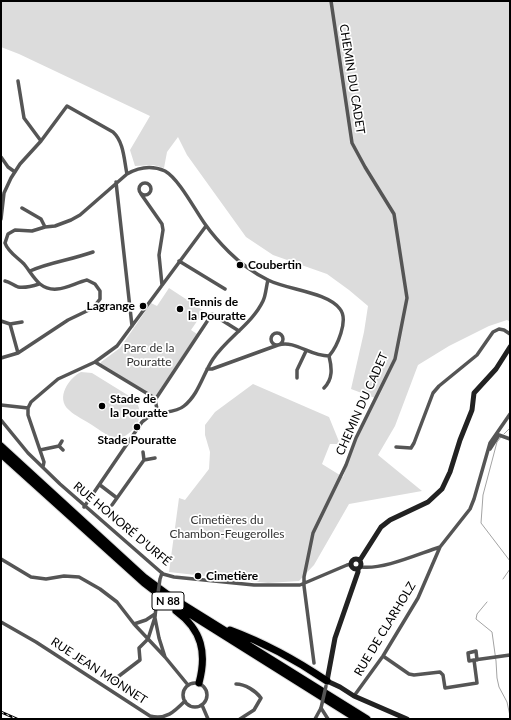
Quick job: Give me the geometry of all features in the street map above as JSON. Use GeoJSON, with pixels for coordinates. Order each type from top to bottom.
{"type":"FeatureCollection","features":[{"type":"Feature","properties":{"kind":"highway","name":"N 88"},"geometry":{"type":"LineString","coordinates":[[1,446],[144,577],[171,597],[367,719]]}},
{"type":"Feature","properties":{"kind":"highway","name":"N 88"},"geometry":{"type":"LineString","coordinates":[[1,454],[144,583],[178,607],[357,719]]}},
{"type":"Feature","properties":{"kind":"highway","name":"N 88"},"geometry":{"type":"LineString","coordinates":[[125,566],[149,591],[180,613],[194,629],[202,645],[203,654],[202,671],[199,683]]}},
{"type":"Feature","properties":{"kind":"highway"},"geometry":{"type":"LineString","coordinates":[[215,624],[261,642],[304,666],[326,684]]}},
{"type":"Feature","properties":{"kind":"main road"},"geometry":{"type":"LineString","coordinates":[[407,719],[354,696],[340,687],[326,684],[335,638],[358,572],[361,562],[360,560],[382,527],[390,520],[428,502],[442,489],[450,472],[460,440],[472,410],[474,393],[493,372],[510,347]]}},
{"type":"Feature","properties":{"kind":"main road"},"geometry":{"type":"LineString","coordinates":[[359,568],[353,568],[351,564],[354,559],[360,560]]}},
{"type":"Feature","properties":{"kind":"street","name":"CHEMIN DU CADET"},"geometry":{"type":"LineString","coordinates":[[314,663],[304,577],[313,533],[346,465],[356,438],[395,359],[407,298],[394,214],[352,143],[331,1]]}},
{"type":"Feature","properties":{"kind":"street"},"geometry":{"type":"LineString","coordinates":[[18,81],[24,118],[41,141]]}},
{"type":"Feature","properties":{"kind":"street"},"geometry":{"type":"LineString","coordinates":[[1,219],[4,193],[15,172],[20,164],[41,141],[67,106],[116,135],[120,141],[127,174]]}},
{"type":"Feature","properties":{"kind":"street"},"geometry":{"type":"LineString","coordinates":[[1,157],[8,167],[15,172]]}},
{"type":"Feature","properties":{"kind":"street"},"geometry":{"type":"LineString","coordinates":[[1,358],[18,354],[68,320],[93,308],[100,299],[100,291],[95,284],[87,280],[60,289],[46,288],[39,284],[30,271],[6,247],[6,237],[8,234],[15,230],[32,231],[44,227],[64,224],[80,215],[116,182],[127,174],[136,169],[145,167],[156,168],[165,172],[174,179],[206,226],[235,258],[268,280],[290,288],[324,297],[341,310],[343,319],[340,335],[334,350],[329,356],[331,377],[329,383],[324,388]]}},
{"type":"Feature","properties":{"kind":"street"},"geometry":{"type":"LineString","coordinates":[[116,182],[132,326]]}},
{"type":"Feature","properties":{"kind":"street"},"geometry":{"type":"LineString","coordinates":[[141,194],[162,224],[163,230],[159,255],[162,285]]}},
{"type":"Feature","properties":{"kind":"street"},"geometry":{"type":"LineString","coordinates":[[22,208],[41,219],[44,227]]}},
{"type":"Feature","properties":{"kind":"street"},"geometry":{"type":"LineString","coordinates":[[43,467],[44,462],[28,415],[28,408],[31,402],[58,379],[95,362],[117,346],[206,226]]}},
{"type":"Feature","properties":{"kind":"street"},"geometry":{"type":"LineString","coordinates":[[30,271],[42,266],[78,258],[93,252]]}},
{"type":"Feature","properties":{"kind":"street"},"geometry":{"type":"LineString","coordinates":[[179,261],[226,289]]}},
{"type":"Feature","properties":{"kind":"street"},"geometry":{"type":"LineString","coordinates":[[84,507],[142,422],[150,416],[158,413],[183,407],[195,393],[207,369],[219,350],[239,332],[264,301],[268,280]]}},
{"type":"Feature","properties":{"kind":"street"},"geometry":{"type":"LineString","coordinates":[[5,281],[19,287],[31,287],[39,284]]}},
{"type":"Feature","properties":{"kind":"street"},"geometry":{"type":"LineString","coordinates":[[155,400],[212,314],[239,332]]}},
{"type":"Feature","properties":{"kind":"street"},"geometry":{"type":"LineString","coordinates":[[1,321],[10,324],[22,322]]}},
{"type":"Feature","properties":{"kind":"street"},"geometry":{"type":"LineString","coordinates":[[10,324],[18,354]]}},
{"type":"Feature","properties":{"kind":"street"},"geometry":{"type":"LineString","coordinates":[[396,447],[411,448],[433,393],[439,386],[477,355],[493,332],[499,329],[510,334]]}},
{"type":"Feature","properties":{"kind":"street"},"geometry":{"type":"LineString","coordinates":[[207,369],[212,369],[286,343],[316,355],[329,356]]}},
{"type":"Feature","properties":{"kind":"street"},"geometry":{"type":"LineString","coordinates":[[297,378],[297,370],[306,351]]}},
{"type":"Feature","properties":{"kind":"street"},"geometry":{"type":"LineString","coordinates":[[95,362],[153,397],[158,413]]}},
{"type":"Feature","properties":{"kind":"street"},"geometry":{"type":"LineString","coordinates":[[1,405],[28,408]]}},
{"type":"Feature","properties":{"kind":"street"},"geometry":{"type":"LineString","coordinates":[[486,457],[490,443],[510,414]]}},
{"type":"Feature","properties":{"kind":"street","name":"RUE HONORÉ D'URFÉ"},"geometry":{"type":"LineString","coordinates":[[1,420],[13,436],[84,507],[162,573],[174,577],[254,585],[300,585],[351,564]]}},
{"type":"Feature","properties":{"kind":"street"},"geometry":{"type":"LineString","coordinates":[[486,457],[496,439],[502,436],[510,439]]}},
{"type":"Feature","properties":{"kind":"street"},"geometry":{"type":"LineString","coordinates":[[40,450],[58,446],[62,441]]}},
{"type":"Feature","properties":{"kind":"street"},"geometry":{"type":"LineString","coordinates":[[58,446],[63,450]]}},
{"type":"Feature","properties":{"kind":"street"},"geometry":{"type":"LineString","coordinates":[[112,505],[144,460],[143,452]]}},
{"type":"Feature","properties":{"kind":"street","name":"RUE DE CLARHOLZ"},"geometry":{"type":"LineString","coordinates":[[354,696],[383,656],[418,598],[440,547],[470,509],[486,457]]}},
{"type":"Feature","properties":{"kind":"street"},"geometry":{"type":"LineString","coordinates":[[144,460],[155,458]]}},
{"type":"Feature","properties":{"kind":"street"},"geometry":{"type":"LineString","coordinates":[[100,485],[117,498]]}},
{"type":"Feature","properties":{"kind":"street"},"geometry":{"type":"LineString","coordinates":[[359,568],[389,564],[440,547]]}},
{"type":"Feature","properties":{"kind":"street"},"geometry":{"type":"LineString","coordinates":[[1,559],[31,576],[46,578],[64,576],[80,577],[111,596],[188,685]]}},
{"type":"Feature","properties":{"kind":"street"},"geometry":{"type":"LineString","coordinates":[[115,679],[140,660],[139,648],[148,639],[155,616],[162,573]]}},
{"type":"Feature","properties":{"kind":"street"},"geometry":{"type":"LineString","coordinates":[[134,624],[155,616]]}},
{"type":"Feature","properties":{"kind":"street"},"geometry":{"type":"LineString","coordinates":[[155,616],[165,657]]}},
{"type":"Feature","properties":{"kind":"street","name":"RUE JEAN MONNET"},"geometry":{"type":"LineString","coordinates":[[1,622],[36,642],[150,716],[160,718],[165,717],[185,701]]}},
{"type":"Feature","properties":{"kind":"street"},"geometry":{"type":"LineString","coordinates":[[383,656],[409,674],[414,675],[440,672],[443,674],[445,688],[477,683],[475,660],[510,655]]}},
{"type":"Feature","properties":{"kind":"street"},"geometry":{"type":"LineString","coordinates":[[199,683],[203,685],[207,692],[206,699],[202,705],[193,707],[185,701],[183,695],[185,688],[188,685],[199,683]]}},
{"type":"Feature","properties":{"kind":"street"},"geometry":{"type":"LineString","coordinates":[[236,684],[242,684],[262,698],[254,710],[240,719]]}},
{"type":"Feature","properties":{"kind":"street"},"geometry":{"type":"LineString","coordinates":[[315,719],[321,708],[326,684]]}},
{"type":"Feature","properties":{"kind":"street"},"geometry":{"type":"LineString","coordinates":[[202,705],[208,719]]}},
{"type":"Feature","properties":{"kind":"street"},"geometry":{"type":"LineString","coordinates":[[321,708],[328,719]]}},
{"type":"Feature","properties":{"kind":"green space","name":"Cimetières du Chambon-Feugerolles"},"geometry":{"type":"Polygon","coordinates":[[[1,1],[510,1],[510,322],[507,320],[489,326],[449,346],[418,365],[395,426],[378,455],[422,491],[349,504],[314,565],[299,581],[268,583],[169,572],[179,498],[185,500],[209,469],[210,452],[205,435],[205,425],[215,412],[253,384],[329,417],[340,444],[330,444],[322,464],[343,477],[355,443],[375,398],[351,389],[364,332],[368,306],[327,274],[273,255],[246,237],[187,155],[178,137],[167,152],[164,168],[153,165],[135,166],[130,150],[150,116],[19,54],[1,47],[1,1]]]}},
{"type":"Feature","properties":{"kind":"green space","name":"Parc de la Pouratte"},"geometry":{"type":"Polygon","coordinates":[[[169,288],[204,311],[191,330],[197,334],[155,397],[101,364],[101,362],[120,348],[151,303],[157,306],[169,288]]]}},
{"type":"Feature","properties":{"kind":"green space","name":"Stade de la Pouratte"},"geometry":{"type":"Polygon","coordinates":[[[81,372],[92,373],[134,399],[139,407],[139,416],[137,425],[133,430],[120,438],[109,436],[69,410],[63,400],[63,394],[68,383],[81,372]]]}},
{"type":"Feature","properties":{"kind":"waterway"},"geometry":{"type":"LineString","coordinates":[[504,434],[510,428]]}},
{"type":"Feature","properties":{"kind":"waterway"},"geometry":{"type":"LineString","coordinates":[[501,437],[497,442],[483,495],[481,523],[510,561]]}},
{"type":"Feature","properties":{"kind":"waterway"},"geometry":{"type":"LineString","coordinates":[[503,579],[510,569]]}},
{"type":"Feature","properties":{"kind":"waterway"},"geometry":{"type":"LineString","coordinates":[[487,602],[477,614],[476,619],[492,632],[497,678],[499,687],[507,702],[510,716]]}},
{"type":"Feature","properties":{"kind":"railway"},"geometry":{"type":"LineString","coordinates":[[1,712],[17,719]]}},
{"type":"Feature","properties":{"kind":"place","name":"Coubertin"},"geometry":{"type":"Point","coordinates":[240,265]}},
{"type":"Feature","properties":{"kind":"place","name":"Lagrange"},"geometry":{"type":"Point","coordinates":[143,306]}},
{"type":"Feature","properties":{"kind":"place","name":"Tennis de la Pouratte"},"geometry":{"type":"Point","coordinates":[180,309]}},
{"type":"Feature","properties":{"kind":"place","name":"Stade de la Pouratte"},"geometry":{"type":"Point","coordinates":[102,406]}},
{"type":"Feature","properties":{"kind":"place","name":"Stade Pouratte"},"geometry":{"type":"Point","coordinates":[137,427]}},
{"type":"Feature","properties":{"kind":"place","name":"Cimetière"},"geometry":{"type":"Point","coordinates":[198,576]}}]}
